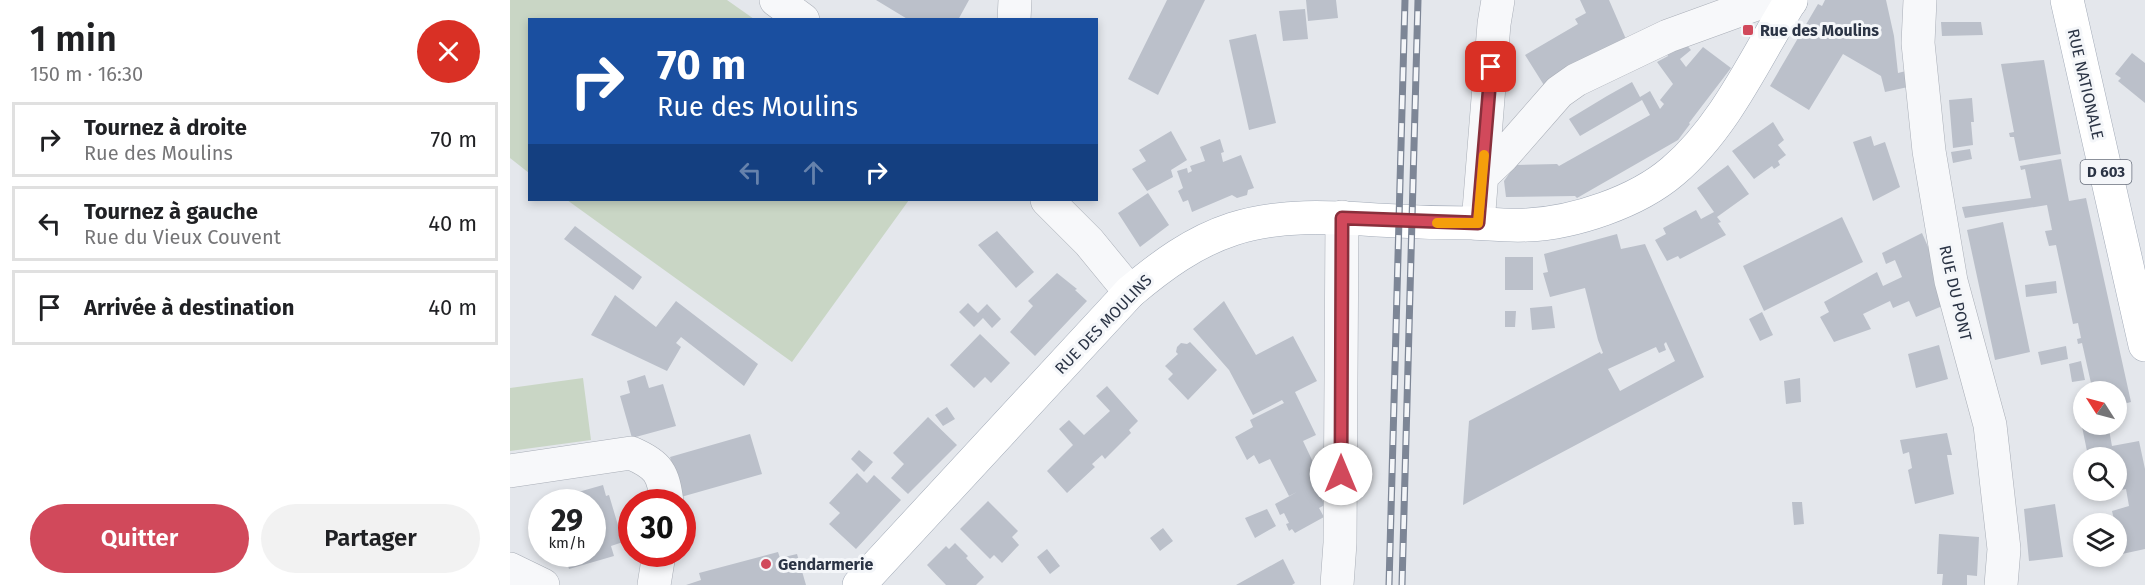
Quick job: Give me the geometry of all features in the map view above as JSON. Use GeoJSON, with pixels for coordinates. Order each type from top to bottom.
{"type":"FeatureCollection","features":[{"type":"Feature","properties":{"kind":"main road","name":"RUE DES MOULINS"},"geometry":{"type":"LineString","coordinates":[[858,585],[1130,292],[1158,268],[1184,251],[1210,237],[1261,222],[1342,218],[1529,225],[1566,220],[1623,201],[1672,172],[1696,149],[1714,127],[1791,0]]}},
{"type":"Feature","properties":{"kind":"main road","name":"RUE NATIONALE"},"geometry":{"type":"LineString","coordinates":[[2067,0],[2145,345]]}},
{"type":"Feature","properties":{"kind":"street"},"geometry":{"type":"LineString","coordinates":[[776,0],[800,18]]}},
{"type":"Feature","properties":{"kind":"street"},"geometry":{"type":"LineString","coordinates":[[1014,18],[1015,0]]}},
{"type":"Feature","properties":{"kind":"street"},"geometry":{"type":"LineString","coordinates":[[1478,223],[1494,24],[1498,0]]}},
{"type":"Feature","properties":{"kind":"street","name":"RUE DES MOULINS"},"geometry":{"type":"LineString","coordinates":[[1483,175],[1503,156],[1558,92],[1576,80],[1668,36],[1760,3],[1791,0]]}},
{"type":"Feature","properties":{"kind":"street","name":"RUE DU PONT"},"geometry":{"type":"LineString","coordinates":[[1920,0],[1918,43],[1929,151],[1951,281],[1990,425],[2004,549],[2001,585]]}},
{"type":"Feature","properties":{"kind":"street"},"geometry":{"type":"LineString","coordinates":[[1048,201],[1089,242],[1130,292]]}},
{"type":"Feature","properties":{"kind":"street"},"geometry":{"type":"LineString","coordinates":[[1337,585],[1340,543],[1342,218]]}},
{"type":"Feature","properties":{"kind":"street"},"geometry":{"type":"LineString","coordinates":[[510,471],[631,453],[649,461],[664,480],[665,489]]}},
{"type":"Feature","properties":{"kind":"street"},"geometry":{"type":"LineString","coordinates":[[654,585],[657,567]]}},
{"type":"Feature","properties":{"kind":"street"},"geometry":{"type":"LineString","coordinates":[[510,569],[543,585]]}},
{"type":"Feature","properties":{"kind":"green space"},"geometry":{"type":"Polygon","coordinates":[[[510,0],[727,0],[753,18],[528,18],[528,172],[510,158],[510,0]]]}},
{"type":"Feature","properties":{"kind":"green space"},"geometry":{"type":"Polygon","coordinates":[[[568,201],[908,201],[792,362],[568,201]]]}},
{"type":"Feature","properties":{"kind":"green space"},"geometry":{"type":"Polygon","coordinates":[[[583,378],[591,440],[510,451],[510,388],[583,378]]]}},
{"type":"Feature","properties":{"kind":"building"},"geometry":{"type":"Polygon","coordinates":[[[876,0],[969,0],[959,18],[906,18],[876,0]]]}},
{"type":"Feature","properties":{"kind":"building"},"geometry":{"type":"Polygon","coordinates":[[[1167,0],[1205,0],[1158,95],[1128,79],[1167,0]]]}},
{"type":"Feature","properties":{"kind":"building"},"geometry":{"type":"Polygon","coordinates":[[[1306,0],[1336,0],[1338,18],[1308,21],[1306,0]]]}},
{"type":"Feature","properties":{"kind":"building"},"geometry":{"type":"Polygon","coordinates":[[[1580,0],[1609,0],[1629,46],[1547,90],[1525,55],[1578,24],[1575,19],[1586,13],[1580,0]]]}},
{"type":"Feature","properties":{"kind":"building"},"geometry":{"type":"Polygon","coordinates":[[[1825,0],[1886,0],[1894,36],[1898,73],[1906,71],[1908,87],[1885,92],[1881,76],[1843,54],[1809,110],[1770,86],[1818,4],[1822,6],[1825,0]]]}},
{"type":"Feature","properties":{"kind":"building"},"geometry":{"type":"Polygon","coordinates":[[[1305,9],[1308,39],[1283,41],[1279,11],[1305,9]]]}},
{"type":"Feature","properties":{"kind":"building"},"geometry":{"type":"Polygon","coordinates":[[[1941,22],[1981,22],[1983,35],[1942,36],[1941,22]]]}},
{"type":"Feature","properties":{"kind":"building"},"geometry":{"type":"Polygon","coordinates":[[[1256,34],[1276,123],[1249,130],[1229,40],[1256,34]]]}},
{"type":"Feature","properties":{"kind":"building"},"geometry":{"type":"Polygon","coordinates":[[[1683,41],[1691,50],[1680,59],[1686,67],[1703,47],[1731,68],[1678,140],[1577,198],[1575,196],[1506,197],[1504,181],[1515,165],[1557,164],[1559,166],[1650,115],[1642,100],[1580,136],[1569,119],[1607,96],[1632,82],[1640,97],[1650,91],[1660,109],[1664,104],[1660,100],[1673,84],[1657,62],[1668,56],[1664,49],[1683,41]]]}},
{"type":"Feature","properties":{"kind":"building"},"geometry":{"type":"Polygon","coordinates":[[[2132,53],[2145,63],[2145,103],[2118,81],[2121,78],[2115,74],[2132,53]]]}},
{"type":"Feature","properties":{"kind":"building"},"geometry":{"type":"Polygon","coordinates":[[[2044,60],[2061,154],[2019,161],[2014,137],[2010,137],[2009,133],[2014,132],[2001,64],[2044,60]]]}},
{"type":"Feature","properties":{"kind":"building"},"geometry":{"type":"Polygon","coordinates":[[[1972,98],[1973,145],[1953,148],[1949,100],[1972,98]]]}},
{"type":"Feature","properties":{"kind":"building"},"geometry":{"type":"Polygon","coordinates":[[[1773,122],[1784,140],[1778,145],[1786,155],[1778,161],[1780,165],[1774,169],[1772,166],[1754,179],[1732,151],[1773,122]]]}},
{"type":"Feature","properties":{"kind":"building"},"geometry":{"type":"Polygon","coordinates":[[[1171,131],[1187,160],[1171,170],[1173,177],[1147,191],[1132,169],[1146,161],[1139,150],[1171,131]]]}},
{"type":"Feature","properties":{"kind":"building"},"geometry":{"type":"Polygon","coordinates":[[[1871,136],[1874,146],[1885,142],[1900,187],[1873,201],[1853,142],[1871,136]]]}},
{"type":"Feature","properties":{"kind":"building"},"geometry":{"type":"Polygon","coordinates":[[[1220,139],[1224,152],[1221,153],[1223,162],[1241,155],[1254,188],[1248,190],[1247,195],[1237,198],[1232,195],[1192,212],[1188,200],[1183,202],[1178,191],[1183,188],[1177,171],[1187,168],[1188,173],[1192,171],[1190,166],[1205,161],[1200,147],[1220,139]]]}},
{"type":"Feature","properties":{"kind":"building"},"geometry":{"type":"Polygon","coordinates":[[[1970,149],[1972,159],[1953,163],[1951,152],[1970,149]]]}},
{"type":"Feature","properties":{"kind":"building"},"geometry":{"type":"Polygon","coordinates":[[[2061,159],[2069,201],[2086,198],[2126,381],[2091,381],[2082,343],[2078,344],[2077,339],[2081,338],[2078,323],[2073,324],[2056,245],[2049,246],[2045,231],[2052,230],[2047,205],[1965,218],[1962,207],[2031,198],[2025,169],[2021,170],[2020,166],[2061,159]]]}},
{"type":"Feature","properties":{"kind":"building"},"geometry":{"type":"Polygon","coordinates":[[[1728,165],[1749,194],[1717,217],[1726,235],[1680,259],[1678,256],[1667,261],[1655,240],[1666,234],[1663,228],[1696,210],[1701,219],[1714,212],[1697,188],[1728,165]]]}},
{"type":"Feature","properties":{"kind":"building"},"geometry":{"type":"Polygon","coordinates":[[[1148,193],[1169,225],[1140,247],[1118,213],[1148,193]]]}},
{"type":"Feature","properties":{"kind":"building"},"geometry":{"type":"Polygon","coordinates":[[[1842,217],[1863,262],[1764,311],[1743,266],[1842,217]]]}},
{"type":"Feature","properties":{"kind":"building"},"geometry":{"type":"Polygon","coordinates":[[[2003,222],[2030,352],[1995,360],[1967,230],[2003,222]]]}},
{"type":"Feature","properties":{"kind":"building"},"geometry":{"type":"Polygon","coordinates":[[[575,226],[642,277],[633,290],[564,239],[575,226]]]}},
{"type":"Feature","properties":{"kind":"building"},"geometry":{"type":"Polygon","coordinates":[[[997,231],[1034,272],[1016,288],[978,245],[997,231]]]}},
{"type":"Feature","properties":{"kind":"building"},"geometry":{"type":"Polygon","coordinates":[[[1922,233],[1952,302],[1916,317],[1909,301],[1893,308],[1890,301],[1863,314],[1871,329],[1834,342],[1820,317],[1829,312],[1824,302],[1877,272],[1883,286],[1902,277],[1895,260],[1886,264],[1882,253],[1922,233]]]}},
{"type":"Feature","properties":{"kind":"building"},"geometry":{"type":"Polygon","coordinates":[[[1617,234],[1621,249],[1645,244],[1704,377],[1463,505],[1469,421],[1600,352],[1603,353],[1585,288],[1550,297],[1543,273],[1548,272],[1544,254],[1617,234]],[[1666,342],[1664,344],[1666,350],[1659,353],[1656,347],[1608,369],[1620,391],[1675,361],[1666,342]]]}},
{"type":"Feature","properties":{"kind":"building"},"geometry":{"type":"Polygon","coordinates":[[[1505,257],[1533,257],[1533,290],[1505,290],[1505,257]]]}},
{"type":"Feature","properties":{"kind":"building"},"geometry":{"type":"Polygon","coordinates":[[[1057,273],[1077,289],[1075,290],[1087,301],[1035,356],[1010,332],[1033,306],[1028,301],[1057,273]]]}},
{"type":"Feature","properties":{"kind":"building"},"geometry":{"type":"Polygon","coordinates":[[[2056,281],[2057,293],[2026,297],[2025,285],[2056,281]]]}},
{"type":"Feature","properties":{"kind":"building"},"geometry":{"type":"Polygon","coordinates":[[[615,295],[656,327],[676,301],[758,364],[744,386],[681,337],[676,343],[681,347],[667,371],[591,335],[615,295]]]}},
{"type":"Feature","properties":{"kind":"building"},"geometry":{"type":"Polygon","coordinates":[[[1224,301],[1256,355],[1293,336],[1317,381],[1295,392],[1316,435],[1303,441],[1321,479],[1313,484],[1325,505],[1319,508],[1324,517],[1295,533],[1292,529],[1289,531],[1286,524],[1289,523],[1284,513],[1280,515],[1275,504],[1297,492],[1289,496],[1270,459],[1259,464],[1254,455],[1247,460],[1235,437],[1253,427],[1250,420],[1284,403],[1282,400],[1253,415],[1229,370],[1193,329],[1224,301]]]}},
{"type":"Feature","properties":{"kind":"building"},"geometry":{"type":"Polygon","coordinates":[[[968,303],[978,313],[987,304],[1001,319],[992,328],[983,318],[974,327],[959,312],[968,303]]]}},
{"type":"Feature","properties":{"kind":"building"},"geometry":{"type":"Polygon","coordinates":[[[1552,306],[1555,328],[1532,330],[1530,308],[1552,306]]]}},
{"type":"Feature","properties":{"kind":"building"},"geometry":{"type":"Polygon","coordinates":[[[1505,311],[1516,311],[1515,327],[1505,327],[1505,311]]]}},
{"type":"Feature","properties":{"kind":"building"},"geometry":{"type":"Polygon","coordinates":[[[1762,312],[1773,335],[1760,341],[1749,319],[1762,312]]]}},
{"type":"Feature","properties":{"kind":"building"},"geometry":{"type":"Polygon","coordinates":[[[980,334],[1010,363],[991,383],[985,377],[974,388],[950,365],[980,334]]]}},
{"type":"Feature","properties":{"kind":"building"},"geometry":{"type":"Polygon","coordinates":[[[1190,342],[1217,370],[1188,400],[1168,379],[1173,374],[1165,366],[1178,354],[1177,347],[1181,343],[1190,342]]]}},
{"type":"Feature","properties":{"kind":"building"},"geometry":{"type":"Polygon","coordinates":[[[1939,345],[1948,379],[1916,388],[1908,354],[1939,345]]]}},
{"type":"Feature","properties":{"kind":"building"},"geometry":{"type":"Polygon","coordinates":[[[2066,346],[2068,359],[2041,365],[2038,352],[2066,346]]]}},
{"type":"Feature","properties":{"kind":"building"},"geometry":{"type":"Polygon","coordinates":[[[2081,361],[2085,380],[2072,382],[2069,364],[2081,361]]]}},
{"type":"Feature","properties":{"kind":"building"},"geometry":{"type":"Polygon","coordinates":[[[645,375],[649,388],[663,384],[676,426],[632,438],[620,396],[630,393],[627,381],[645,375]]]}},
{"type":"Feature","properties":{"kind":"building"},"geometry":{"type":"Polygon","coordinates":[[[1800,378],[1801,402],[1786,404],[1784,381],[1800,378]]]}},
{"type":"Feature","properties":{"kind":"building"},"geometry":{"type":"Polygon","coordinates":[[[2127,384],[2131,402],[2127,403],[2127,384]]]}},
{"type":"Feature","properties":{"kind":"building"},"geometry":{"type":"Polygon","coordinates":[[[1107,386],[1138,421],[1129,430],[1131,433],[1105,459],[1102,455],[1092,464],[1095,467],[1067,493],[1047,471],[1073,445],[1059,429],[1069,420],[1084,435],[1110,411],[1096,396],[1107,386]]]}},
{"type":"Feature","properties":{"kind":"building"},"geometry":{"type":"Polygon","coordinates":[[[947,407],[955,419],[943,426],[935,415],[947,407]]]}},
{"type":"Feature","properties":{"kind":"building"},"geometry":{"type":"Polygon","coordinates":[[[928,417],[957,445],[908,494],[891,478],[904,464],[893,453],[928,417]]]}},
{"type":"Feature","properties":{"kind":"building"},"geometry":{"type":"Polygon","coordinates":[[[1947,433],[1952,455],[1947,455],[1954,494],[1915,504],[1908,470],[1912,468],[1909,452],[1903,454],[1900,440],[1947,433]]]}},
{"type":"Feature","properties":{"kind":"building"},"geometry":{"type":"Polygon","coordinates":[[[750,434],[762,474],[696,493],[696,489],[679,489],[670,457],[750,434]]]}},
{"type":"Feature","properties":{"kind":"building"},"geometry":{"type":"Polygon","coordinates":[[[2084,435],[2110,435],[2112,446],[2139,441],[2145,469],[2145,549],[2127,553],[2127,513],[2112,513],[2112,511],[2129,506],[2127,447],[2086,447],[2084,435]]]}},
{"type":"Feature","properties":{"kind":"building"},"geometry":{"type":"Polygon","coordinates":[[[859,450],[873,462],[864,472],[851,459],[859,450]]]}},
{"type":"Feature","properties":{"kind":"building"},"geometry":{"type":"Polygon","coordinates":[[[857,473],[867,483],[874,475],[901,500],[856,549],[829,524],[840,513],[829,503],[857,473]]]}},
{"type":"Feature","properties":{"kind":"building"},"geometry":{"type":"Polygon","coordinates":[[[603,485],[604,489],[589,489],[603,485]]]}},
{"type":"Feature","properties":{"kind":"building"},"geometry":{"type":"Polygon","coordinates":[[[609,495],[618,525],[618,544],[611,546],[614,556],[606,558],[606,496],[609,495]]]}},
{"type":"Feature","properties":{"kind":"building"},"geometry":{"type":"Polygon","coordinates":[[[988,501],[1018,531],[1012,537],[1019,545],[1002,563],[994,555],[990,559],[960,529],[988,501]]]}},
{"type":"Feature","properties":{"kind":"building"},"geometry":{"type":"Polygon","coordinates":[[[1792,502],[1802,502],[1804,524],[1794,525],[1792,502]]]}},
{"type":"Feature","properties":{"kind":"building"},"geometry":{"type":"Polygon","coordinates":[[[2055,504],[2063,557],[2029,561],[2024,509],[2055,504]]]}},
{"type":"Feature","properties":{"kind":"building"},"geometry":{"type":"Polygon","coordinates":[[[1267,509],[1276,526],[1255,538],[1245,518],[1267,509]]]}},
{"type":"Feature","properties":{"kind":"building"},"geometry":{"type":"Polygon","coordinates":[[[1163,528],[1173,541],[1160,551],[1150,538],[1163,528]]]}},
{"type":"Feature","properties":{"kind":"building"},"geometry":{"type":"Polygon","coordinates":[[[1939,534],[1979,537],[1977,576],[1967,575],[1967,585],[1942,585],[1943,574],[1937,574],[1939,534]]]}},
{"type":"Feature","properties":{"kind":"building"},"geometry":{"type":"Polygon","coordinates":[[[955,543],[984,577],[976,585],[946,585],[927,565],[946,546],[949,549],[955,543]]]}},
{"type":"Feature","properties":{"kind":"building"},"geometry":{"type":"Polygon","coordinates":[[[1047,549],[1060,566],[1050,574],[1037,557],[1047,549]]]}},
{"type":"Feature","properties":{"kind":"building","name":"Gendarmerie"},"geometry":{"type":"Polygon","coordinates":[[[778,552],[780,558],[797,554],[806,585],[686,585],[701,580],[699,573],[778,552]]]}},
{"type":"Feature","properties":{"kind":"building"},"geometry":{"type":"Polygon","coordinates":[[[1283,559],[1295,583],[1292,585],[1236,585],[1283,559]]]}},
{"type":"Feature","properties":{"kind":"railway"},"geometry":{"type":"LineString","coordinates":[[1389,585],[1405,0]]}},
{"type":"Feature","properties":{"kind":"railway"},"geometry":{"type":"LineString","coordinates":[[1402,585],[1418,0]]}},
{"type":"Feature","properties":{"kind":"slow traffic"},"geometry":{"type":"LineString","coordinates":[[1437,223],[1478,223],[1484,155]]}},
{"type":"Feature","properties":{"kind":"place","name":"Rue des Moulins"},"geometry":{"type":"Point","coordinates":[1748,30]}},
{"type":"Feature","properties":{"kind":"place","name":"Gendarmerie"},"geometry":{"type":"Point","coordinates":[766,564]}},
{"type":"Feature","properties":{"kind":"route"},"geometry":{"type":"LineString","coordinates":[[1341,474],[1342,218],[1478,223],[1491,67]]}}]}
